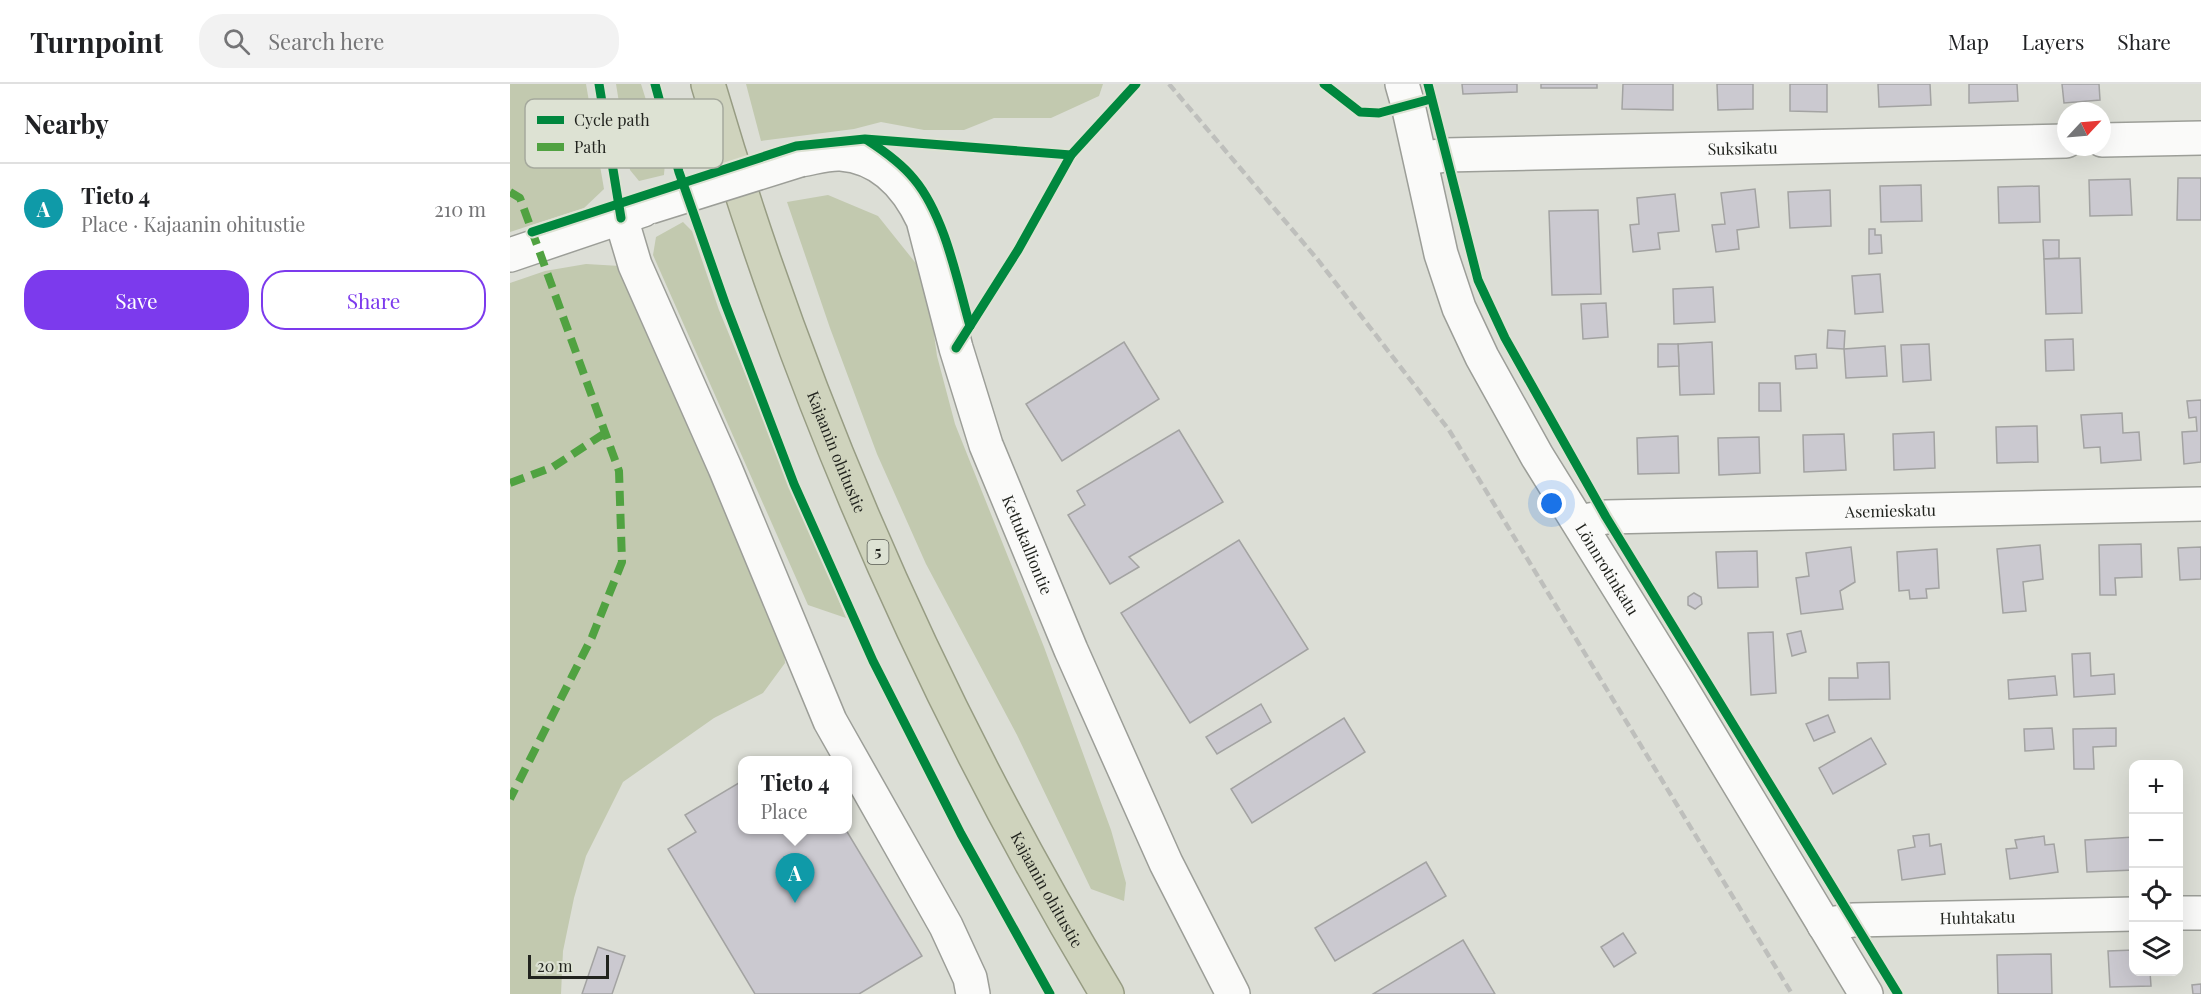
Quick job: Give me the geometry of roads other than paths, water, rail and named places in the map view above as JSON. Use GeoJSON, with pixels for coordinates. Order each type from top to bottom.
{"type":"FeatureCollection","features":[{"type":"Feature","properties":{"kind":"highway","name":"Kajaanin ohitustie"},"geometry":{"type":"LineString","coordinates":[[708,84],[713,99]]}},
{"type":"Feature","properties":{"kind":"highway","name":"Kajaanin ohitustie"},"geometry":{"type":"LineString","coordinates":[[723,132],[772,287],[866,526],[915,633],[1001,804],[1107,994]]}},
{"type":"Feature","properties":{"kind":"street","name":"Lönnrotinkatu"},"geometry":{"type":"LineString","coordinates":[[1402,84],[1441,254],[1459,308],[1482,357],[1537,456],[1866,994]]}},
{"type":"Feature","properties":{"kind":"street"},"geometry":{"type":"LineString","coordinates":[[2111,140],[2201,138]]}},
{"type":"Feature","properties":{"kind":"street","name":"Suksikatu"},"geometry":{"type":"LineString","coordinates":[[1420,159],[1445,155],[2057,141]]}},
{"type":"Feature","properties":{"kind":"street","name":"Kettukalliontie"},"geometry":{"type":"LineString","coordinates":[[510,255],[800,160],[839,153],[863,157],[891,172],[914,202],[923,220],[956,348],[987,445],[1071,650],[1166,863],[1233,994]]}},
{"type":"Feature","properties":{"kind":"street"},"geometry":{"type":"LineString","coordinates":[[636,212],[635,265],[734,488],[830,721],[850,756]]}},
{"type":"Feature","properties":{"kind":"street","name":"Asemieskatu"},"geometry":{"type":"LineString","coordinates":[[1579,522],[1606,518],[2201,504]]}},
{"type":"Feature","properties":{"kind":"street"},"geometry":{"type":"LineString","coordinates":[[852,760],[946,926],[970,978],[973,994]]}},
{"type":"Feature","properties":{"kind":"street"},"geometry":{"type":"LineString","coordinates":[[2183,913],[2201,913]]}},
{"type":"Feature","properties":{"kind":"street","name":"Huhtakatu"},"geometry":{"type":"LineString","coordinates":[[1824,926],[1853,920],[2129,914]]}},
{"type":"Feature","properties":{"kind":"railway"},"geometry":{"type":"LineString","coordinates":[[1169,84],[1318,260],[1449,430],[1792,994]]}},
{"type":"Feature","properties":{"kind":"place","name":"Tieto 4"},"geometry":{"type":"Point","coordinates":[795,903]}}]}
